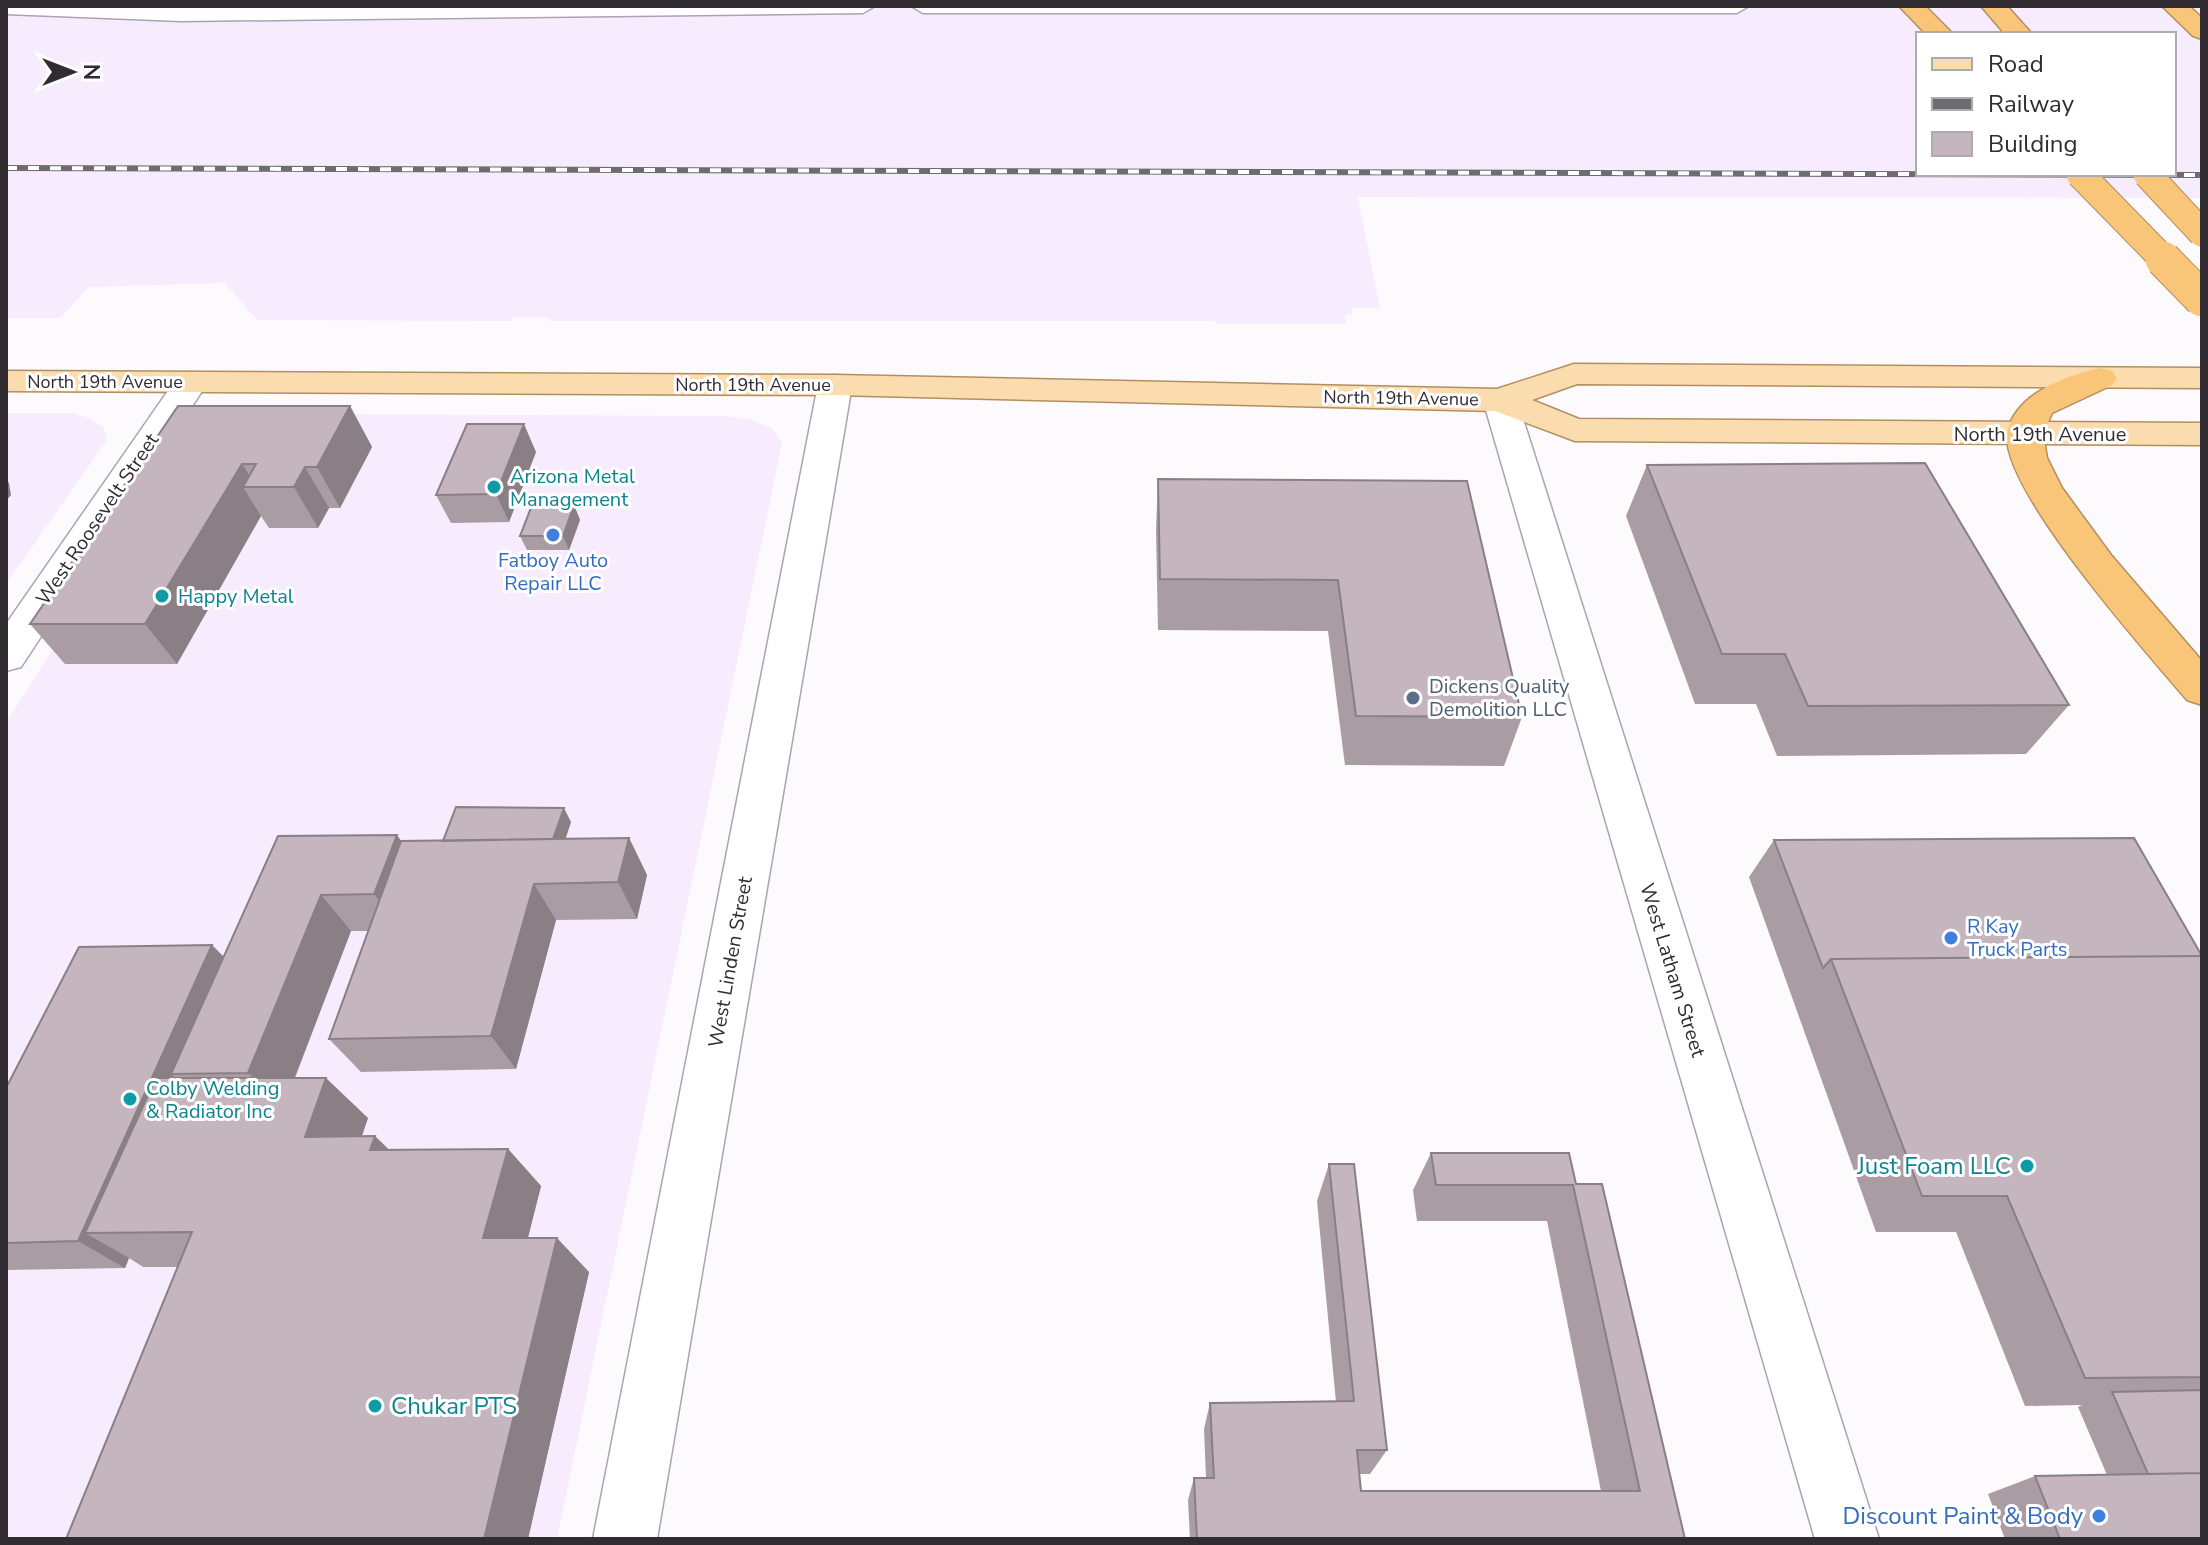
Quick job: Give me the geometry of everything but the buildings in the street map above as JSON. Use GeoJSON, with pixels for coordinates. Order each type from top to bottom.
{"type":"FeatureCollection","features":[{"type":"Feature","properties":{"kind":"highway"},"geometry":{"type":"LineString","coordinates":[[1911,6],[1938,32]]}},
{"type":"Feature","properties":{"kind":"highway"},"geometry":{"type":"LineString","coordinates":[[1993,6],[2017,32]]}},
{"type":"Feature","properties":{"kind":"highway"},"geometry":{"type":"LineString","coordinates":[[2174,6],[2202,31]]}},
{"type":"Feature","properties":{"kind":"highway"},"geometry":{"type":"LineString","coordinates":[[2082,176],[2202,299]]}},
{"type":"Feature","properties":{"kind":"highway"},"geometry":{"type":"LineString","coordinates":[[2149,176],[2202,233]]}},
{"type":"Feature","properties":{"kind":"highway"},"geometry":{"type":"LineString","coordinates":[[2100,378],[2038,406],[2025,435],[2037,480],[2058,514],[2202,689]]}},
{"type":"Feature","properties":{"kind":"main road","name":"North 19th Avenue"},"geometry":{"type":"LineString","coordinates":[[1500,400],[1574,374],[2202,378]]}},
{"type":"Feature","properties":{"kind":"main road","name":"North 19th Avenue"},"geometry":{"type":"LineString","coordinates":[[6,381],[835,385],[1500,400],[1575,430],[2202,434]]}},
{"type":"Feature","properties":{"kind":"street"},"geometry":{"type":"LineString","coordinates":[[6,7],[181,14],[863,6]]}},
{"type":"Feature","properties":{"kind":"street"},"geometry":{"type":"LineString","coordinates":[[923,6],[1737,6]]}},
{"type":"Feature","properties":{"kind":"street","name":"West Roosevelt Street"},"geometry":{"type":"LineString","coordinates":[[6,656],[191,382]]}},
{"type":"Feature","properties":{"kind":"street","name":"West Linden Street"},"geometry":{"type":"LineString","coordinates":[[625,1539],[835,385]]}},
{"type":"Feature","properties":{"kind":"street","name":"West Latham Street"},"geometry":{"type":"LineString","coordinates":[[1500,400],[1847,1539]]}},
{"type":"Feature","properties":{"kind":"shaded area"},"geometry":{"type":"Polygon","coordinates":[[[6,6],[2202,6],[2202,198],[1358,197],[1380,308],[1352,308],[1353,314],[1345,315],[1346,324],[1216,324],[1215,321],[549,321],[550,318],[513,317],[511,321],[257,320],[225,283],[89,287],[60,318],[6,318],[6,6]]]}},
{"type":"Feature","properties":{"kind":"shaded area"},"geometry":{"type":"Polygon","coordinates":[[[6,413],[72,413],[90,418],[104,428],[107,440],[6,584],[6,413]]]}},
{"type":"Feature","properties":{"kind":"shaded area"},"geometry":{"type":"Polygon","coordinates":[[[240,414],[722,416],[748,419],[772,428],[782,443],[557,1539],[6,1539],[6,723],[177,453],[240,414]]]}},
{"type":"Feature","properties":{"kind":"railway"},"geometry":{"type":"LineString","coordinates":[[6,168],[1916,174]]}},
{"type":"Feature","properties":{"kind":"railway"},"geometry":{"type":"LineString","coordinates":[[2176,175],[2202,175]]}},
{"type":"Feature","properties":{"kind":"place","name":"Arizona Metal Management"},"geometry":{"type":"Point","coordinates":[494,487]}},
{"type":"Feature","properties":{"kind":"place","name":"Fatboy Auto Repair LLC"},"geometry":{"type":"Point","coordinates":[553,535]}},
{"type":"Feature","properties":{"kind":"place","name":"Happy Metal"},"geometry":{"type":"Point","coordinates":[162,596]}},
{"type":"Feature","properties":{"kind":"place","name":"Dickens Quality Demolition LLC"},"geometry":{"type":"Point","coordinates":[1413,698]}},
{"type":"Feature","properties":{"kind":"place","name":"R Kay Truck Parts"},"geometry":{"type":"Point","coordinates":[1951,938]}},
{"type":"Feature","properties":{"kind":"place","name":"Colby Welding & Radiator Inc"},"geometry":{"type":"Point","coordinates":[130,1099]}},
{"type":"Feature","properties":{"kind":"place","name":"Just Foam LLC"},"geometry":{"type":"Point","coordinates":[2027,1166]}},
{"type":"Feature","properties":{"kind":"place","name":"Chukar PTS"},"geometry":{"type":"Point","coordinates":[375,1406]}},
{"type":"Feature","properties":{"kind":"place","name":"Discount Paint & Body"},"geometry":{"type":"Point","coordinates":[2099,1516]}}]}
